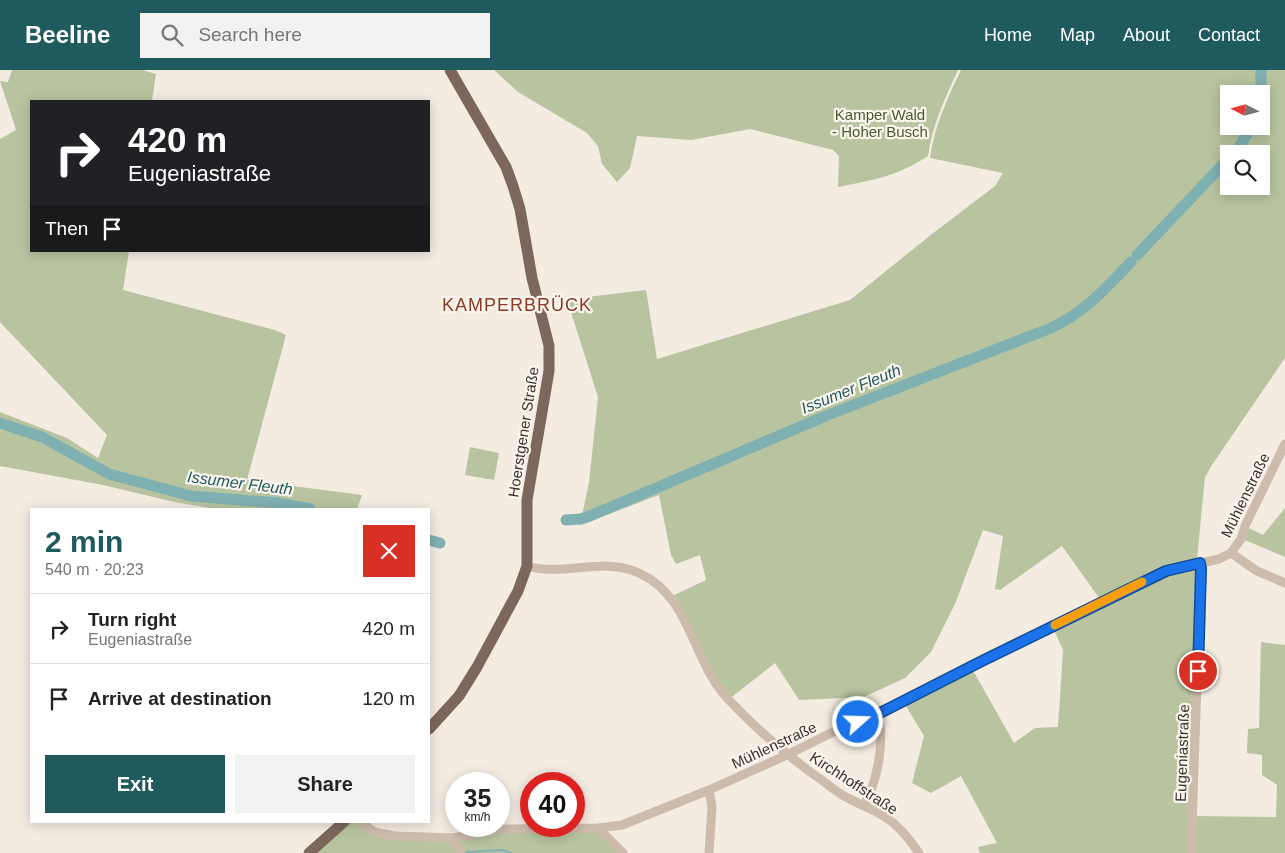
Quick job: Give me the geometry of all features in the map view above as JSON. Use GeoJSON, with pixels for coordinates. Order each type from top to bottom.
{"type":"FeatureCollection","features":[{"type":"Feature","properties":{"kind":"main road","name":"Hoerstgener Straße"},"geometry":{"type":"LineString","coordinates":[[430,728],[459,696],[477,667],[518,591],[527,566],[527,500],[549,371],[549,346],[532,278],[520,209],[513,186],[506,167],[450,70]]}},
{"type":"Feature","properties":{"kind":"main road"},"geometry":{"type":"LineString","coordinates":[[309,853],[343,823]]}},
{"type":"Feature","properties":{"kind":"street","name":"Mühlenstraße"},"geometry":{"type":"LineString","coordinates":[[363,823],[374,832],[395,836],[453,838],[499,829],[598,828],[622,825],[709,790],[841,728],[877,714],[1166,571],[1219,559],[1231,553],[1241,539],[1245,526],[1285,444]]}},
{"type":"Feature","properties":{"kind":"street"},"geometry":{"type":"LineString","coordinates":[[1231,553],[1257,571],[1285,583]]}},
{"type":"Feature","properties":{"kind":"street","name":"Eugeniastraße"},"geometry":{"type":"LineString","coordinates":[[1191,853],[1200,563]]}},
{"type":"Feature","properties":{"kind":"street","name":"Kirchhoffstraße"},"geometry":{"type":"LineString","coordinates":[[527,566],[546,570],[567,570],[602,565],[621,567],[638,572],[653,581],[676,604],[702,661],[715,684],[728,700],[787,755],[847,798],[887,818],[919,853]]}},
{"type":"Feature","properties":{"kind":"street"},"geometry":{"type":"LineString","coordinates":[[864,806],[872,787],[878,760],[880,723],[877,714]]}},
{"type":"Feature","properties":{"kind":"street"},"geometry":{"type":"LineString","coordinates":[[709,790],[712,806],[709,853]]}},
{"type":"Feature","properties":{"kind":"street"},"geometry":{"type":"LineString","coordinates":[[598,828],[623,853]]}},
{"type":"Feature","properties":{"kind":"street"},"geometry":{"type":"LineString","coordinates":[[453,838],[461,853]]}},
{"type":"Feature","properties":{"kind":"green space"},"geometry":{"type":"Polygon","coordinates":[[[12,70],[142,70],[156,74],[152,100],[30,100],[30,252],[129,252],[123,290],[275,330],[286,335],[247,480],[362,495],[357,508],[210,508],[174,502],[103,485],[0,466],[0,412],[67,438],[98,458],[107,435],[0,322],[0,139],[16,130],[0,81],[8,82],[12,70]]]}},
{"type":"Feature","properties":{"kind":"green space","name":"Kamper Wald - Hoher Busch"},"geometry":{"type":"Polygon","coordinates":[[[494,70],[958,70],[936,123],[928,156],[896,173],[838,187],[839,156],[833,150],[750,129],[691,140],[637,136],[630,168],[617,182],[602,164],[598,146],[587,133],[518,92],[494,70]]]}},
{"type":"Feature","properties":{"kind":"green space"},"geometry":{"type":"Polygon","coordinates":[[[961,70],[1285,70],[1285,358],[1205,477],[1197,559],[1166,567],[1100,599],[1062,546],[1000,590],[995,589],[1003,536],[983,530],[955,604],[931,652],[905,678],[864,697],[799,700],[775,663],[728,700],[670,597],[706,580],[700,555],[676,564],[671,555],[659,495],[580,525],[589,483],[598,397],[568,303],[587,297],[646,290],[657,359],[850,300],[995,186],[1003,173],[930,158],[938,124],[961,70]]]}},
{"type":"Feature","properties":{"kind":"green space"},"geometry":{"type":"Polygon","coordinates":[[[470,447],[499,453],[494,480],[465,475],[470,447]]]}},
{"type":"Feature","properties":{"kind":"green space"},"geometry":{"type":"Polygon","coordinates":[[[1285,508],[1285,557],[1245,540],[1249,528],[1263,535],[1285,508]]]}},
{"type":"Feature","properties":{"kind":"green space"},"geometry":{"type":"Polygon","coordinates":[[[1198,568],[1191,853],[980,853],[978,847],[997,843],[961,776],[931,793],[912,783],[924,736],[903,701],[971,667],[1014,743],[1035,728],[1058,727],[1063,650],[1054,630],[1165,575],[1198,568]]]}},
{"type":"Feature","properties":{"kind":"green space"},"geometry":{"type":"Polygon","coordinates":[[[1261,642],[1285,645],[1285,853],[1194,853],[1197,816],[1276,817],[1277,785],[1262,775],[1262,755],[1247,753],[1248,729],[1259,728],[1261,642]]]}},
{"type":"Feature","properties":{"kind":"green space"},"geometry":{"type":"Polygon","coordinates":[[[343,823],[363,823],[374,832],[453,838],[510,837],[510,829],[520,829],[520,837],[585,837],[585,828],[598,828],[625,853],[310,853],[343,823]]]}},
{"type":"Feature","properties":{"kind":"waterway","name":"Issumer Fleuth"},"geometry":{"type":"LineString","coordinates":[[1261,70],[1261,85]]}},
{"type":"Feature","properties":{"kind":"waterway","name":"Issumer Fleuth"},"geometry":{"type":"LineString","coordinates":[[1240,145],[1246,135]]}},
{"type":"Feature","properties":{"kind":"waterway","name":"Issumer Fleuth"},"geometry":{"type":"LineString","coordinates":[[1137,255],[1220,167]]}},
{"type":"Feature","properties":{"kind":"waterway","name":"Issumer Fleuth"},"geometry":{"type":"LineString","coordinates":[[566,520],[590,516],[828,415],[1051,328],[1084,307],[1131,262]]}},
{"type":"Feature","properties":{"kind":"waterway","name":"Issumer Fleuth"},"geometry":{"type":"LineString","coordinates":[[0,423],[42,437],[109,474],[191,496],[278,503],[305,508]]}},
{"type":"Feature","properties":{"kind":"waterway","name":"Issumer Fleuth"},"geometry":{"type":"LineString","coordinates":[[430,540],[440,543]]}},
{"type":"Feature","properties":{"kind":"waterway"},"geometry":{"type":"LineString","coordinates":[[466,852],[502,850],[511,853]]}},
{"type":"Feature","properties":{"kind":"slow traffic"},"geometry":{"type":"LineString","coordinates":[[1055,625],[1142,582]]}},
{"type":"Feature","properties":{"kind":"district","name":"KAMPERBRÜCK"},"geometry":{"type":"Point","coordinates":[517,305]}},
{"type":"Feature","properties":{"kind":"route"},"geometry":{"type":"LineString","coordinates":[[858,722],[880,713],[1166,571],[1200,563],[1198,671]]}}]}
